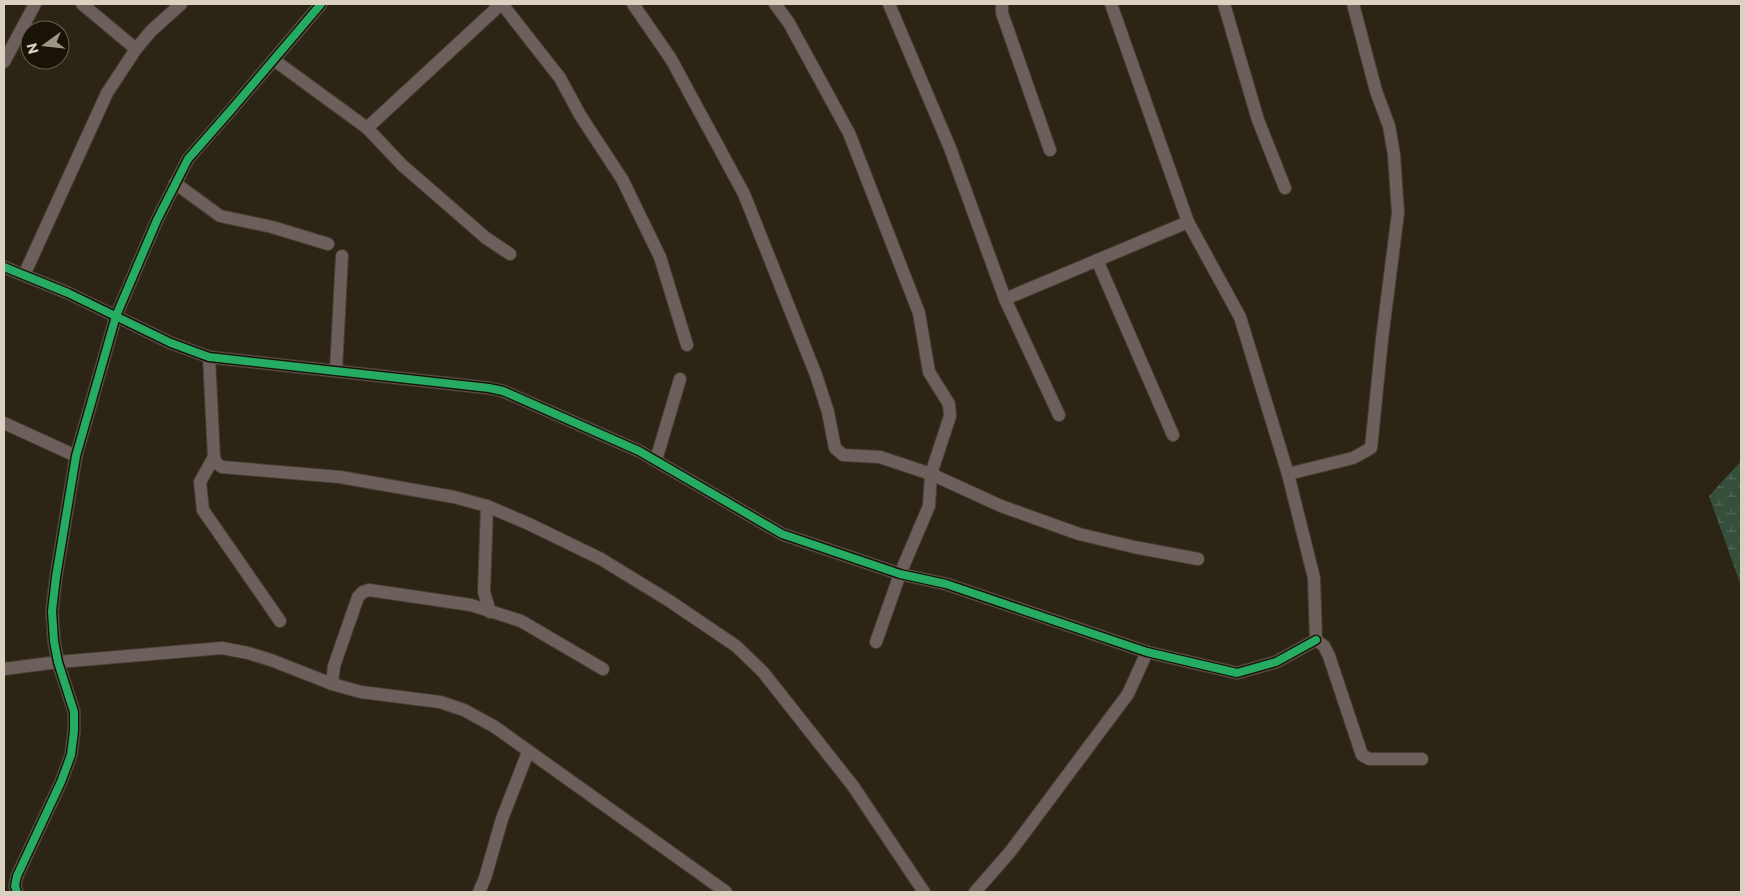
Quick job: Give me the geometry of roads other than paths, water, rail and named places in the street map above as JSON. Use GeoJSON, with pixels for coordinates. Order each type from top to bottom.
{"type":"FeatureCollection","features":[{"type":"Feature","properties":{"kind":"street"},"geometry":{"type":"LineString","coordinates":[[4,62],[35,4]]}},
{"type":"Feature","properties":{"kind":"street"},"geometry":{"type":"LineString","coordinates":[[82,4],[136,49]]}},
{"type":"Feature","properties":{"kind":"street"},"geometry":{"type":"LineString","coordinates":[[24,275],[107,93],[136,49],[151,31],[181,4]]}},
{"type":"Feature","properties":{"kind":"street"},"geometry":{"type":"LineString","coordinates":[[17,892],[15,886],[17,876],[71,755],[74,712],[58,662],[52,612],[58,560],[76,456],[116,316],[175,183],[188,159],[321,4]]}},
{"type":"Feature","properties":{"kind":"street"},"geometry":{"type":"LineString","coordinates":[[367,128],[502,4],[560,78],[580,115],[622,179],[660,257],[687,345]]}},
{"type":"Feature","properties":{"kind":"street"},"geometry":{"type":"LineString","coordinates":[[633,4],[671,59],[744,194],[816,375],[828,412],[835,448],[842,456],[880,457],[931,474],[1001,506],[1079,534],[1198,559]]}},
{"type":"Feature","properties":{"kind":"street"},"geometry":{"type":"LineString","coordinates":[[775,4],[788,23],[849,132],[919,313],[929,372],[950,404],[950,416],[931,474],[929,506],[900,574],[876,642]]}},
{"type":"Feature","properties":{"kind":"street"},"geometry":{"type":"LineString","coordinates":[[889,4],[950,148],[1005,299],[1059,415]]}},
{"type":"Feature","properties":{"kind":"street"},"geometry":{"type":"LineString","coordinates":[[1002,4],[1002,13],[1050,150]]}},
{"type":"Feature","properties":{"kind":"street"},"geometry":{"type":"LineString","coordinates":[[1111,4],[1188,222],[1240,317],[1288,474],[1314,578],[1316,640]]}},
{"type":"Feature","properties":{"kind":"street"},"geometry":{"type":"LineString","coordinates":[[1224,4],[1258,120],[1285,188]]}},
{"type":"Feature","properties":{"kind":"street"},"geometry":{"type":"LineString","coordinates":[[1288,474],[1353,458],[1371,448],[1382,339],[1398,213],[1394,155],[1389,126],[1376,91],[1353,4]]}},
{"type":"Feature","properties":{"kind":"street"},"geometry":{"type":"LineString","coordinates":[[274,60],[367,128],[402,166],[486,238],[510,254]]}},
{"type":"Feature","properties":{"kind":"street"},"geometry":{"type":"LineString","coordinates":[[175,183],[220,216],[272,227],[328,244]]}},
{"type":"Feature","properties":{"kind":"street"},"geometry":{"type":"LineString","coordinates":[[1005,299],[1188,222]]}},
{"type":"Feature","properties":{"kind":"street"},"geometry":{"type":"LineString","coordinates":[[336,370],[342,256]]}},
{"type":"Feature","properties":{"kind":"street"},"geometry":{"type":"LineString","coordinates":[[1097,260],[1173,435]]}},
{"type":"Feature","properties":{"kind":"street"},"geometry":{"type":"LineString","coordinates":[[4,267],[116,316],[171,343],[208,357],[336,370],[503,391],[639,451],[782,534],[900,574],[946,584],[1148,652],[1237,673],[1276,662],[1316,640]]}},
{"type":"Feature","properties":{"kind":"street"},"geometry":{"type":"LineString","coordinates":[[208,357],[216,464],[222,467],[340,477],[454,496],[487,506],[601,559],[668,600],[736,646],[763,672],[853,786],[924,892]]}},
{"type":"Feature","properties":{"kind":"street"},"geometry":{"type":"LineString","coordinates":[[656,460],[680,379]]}},
{"type":"Feature","properties":{"kind":"street"},"geometry":{"type":"LineString","coordinates":[[4,423],[76,456]]}},
{"type":"Feature","properties":{"kind":"street"},"geometry":{"type":"LineString","coordinates":[[214,456],[200,482],[203,510],[280,621]]}},
{"type":"Feature","properties":{"kind":"street"},"geometry":{"type":"LineString","coordinates":[[487,506],[484,592],[490,612]]}},
{"type":"Feature","properties":{"kind":"street"},"geometry":{"type":"LineString","coordinates":[[332,684],[334,666],[358,597],[363,592],[369,590],[462,604],[521,621],[603,670]]}},
{"type":"Feature","properties":{"kind":"street"},"geometry":{"type":"LineString","coordinates":[[1316,640],[1324,646],[1362,755],[1369,759],[1422,759]]}},
{"type":"Feature","properties":{"kind":"street"},"geometry":{"type":"LineString","coordinates":[[4,670],[58,662],[222,648],[271,660],[332,684],[360,692],[440,702],[464,710],[495,727],[726,892]]}},
{"type":"Feature","properties":{"kind":"street"},"geometry":{"type":"LineString","coordinates":[[975,892],[1010,852],[1128,694],[1148,652]]}},
{"type":"Feature","properties":{"kind":"street"},"geometry":{"type":"LineString","coordinates":[[479,892],[485,878],[502,819],[528,752]]}}]}
